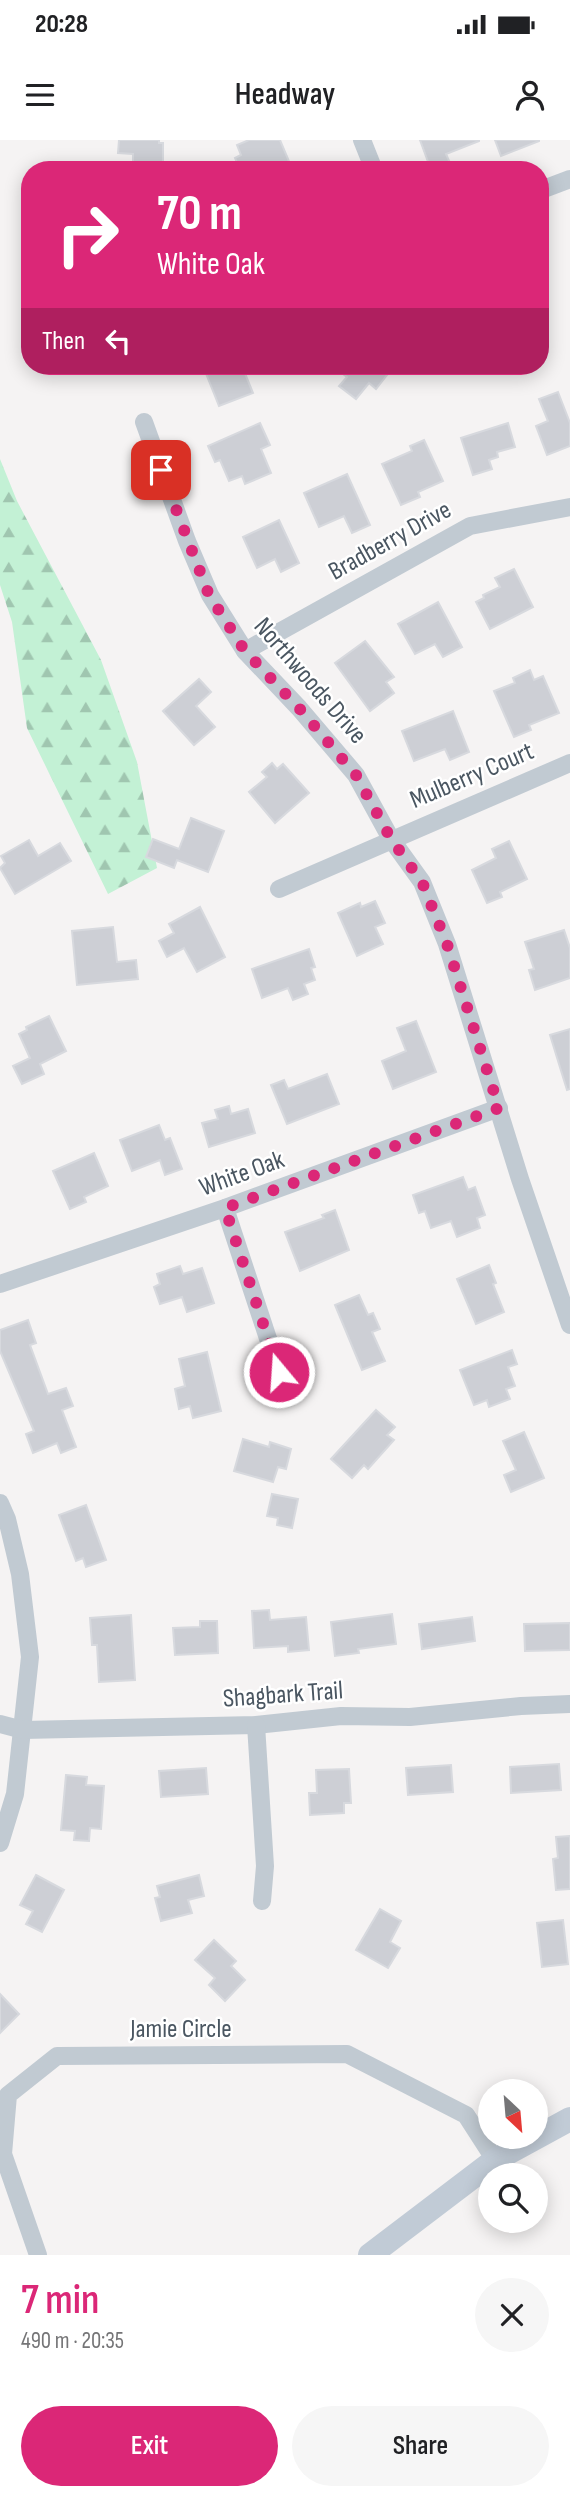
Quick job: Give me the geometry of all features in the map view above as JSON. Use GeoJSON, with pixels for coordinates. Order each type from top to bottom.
{"type":"FeatureCollection","features":[{"type":"Feature","properties":{"kind":"main road"},"geometry":{"type":"LineString","coordinates":[[370,2255],[495,2160],[570,2119]]}},
{"type":"Feature","properties":{"kind":"street"},"geometry":{"type":"LineString","coordinates":[[362,140],[370,161]]}},
{"type":"Feature","properties":{"kind":"street"},"geometry":{"type":"LineString","coordinates":[[549,187],[570,179]]}},
{"type":"Feature","properties":{"kind":"street","name":"Northwoods Drive"},"geometry":{"type":"LineString","coordinates":[[144,422],[209,595],[245,651],[299,708],[356,775],[391,839],[422,882],[447,944],[520,1179],[570,1325]]}},
{"type":"Feature","properties":{"kind":"street","name":"Bradberry Drive"},"geometry":{"type":"LineString","coordinates":[[245,651],[470,526],[570,507]]}},
{"type":"Feature","properties":{"kind":"street","name":"Mulberry Court"},"geometry":{"type":"LineString","coordinates":[[279,889],[570,762]]}},
{"type":"Feature","properties":{"kind":"street","name":"White Oak"},"geometry":{"type":"LineString","coordinates":[[0,1284],[225,1208],[499,1108]]}},
{"type":"Feature","properties":{"kind":"street"},"geometry":{"type":"LineString","coordinates":[[225,1208],[279,1372]]}},
{"type":"Feature","properties":{"kind":"street"},"geometry":{"type":"LineString","coordinates":[[0,1503],[7,1519],[20,1574],[30,1657],[15,1794],[0,1843]]}},
{"type":"Feature","properties":{"kind":"street","name":"Shagbark Trail"},"geometry":{"type":"LineString","coordinates":[[0,1724],[23,1730],[256,1725],[341,1716],[411,1717],[570,1704]]}},
{"type":"Feature","properties":{"kind":"street"},"geometry":{"type":"LineString","coordinates":[[256,1725],[265,1866],[262,1901]]}},
{"type":"Feature","properties":{"kind":"street","name":"Jamie Circle"},"geometry":{"type":"LineString","coordinates":[[38,2255],[3,2154],[8,2095],[57,2056],[347,2054],[466,2115],[495,2160]]}},
{"type":"Feature","properties":{"kind":"green space"},"geometry":{"type":"Polygon","coordinates":[[[0,459],[17,501],[101,660],[137,762],[157,868],[108,894],[27,728],[12,622],[0,585],[0,459]]]}},
{"type":"Feature","properties":{"kind":"building"},"geometry":{"type":"Polygon","coordinates":[[[119,140],[159,140],[159,143],[163,143],[163,161],[133,161],[133,154],[118,153],[119,140]]]}},
{"type":"Feature","properties":{"kind":"building"},"geometry":{"type":"Polygon","coordinates":[[[249,140],[280,140],[289,161],[236,161],[235,158],[241,155],[237,145],[249,140]]]}},
{"type":"Feature","properties":{"kind":"building"},"geometry":{"type":"Polygon","coordinates":[[[420,140],[479,140],[446,154],[449,161],[428,161],[420,140]]]}},
{"type":"Feature","properties":{"kind":"building"},"geometry":{"type":"Polygon","coordinates":[[[495,140],[539,140],[539,141],[501,156],[495,140]]]}},
{"type":"Feature","properties":{"kind":"building"},"geometry":{"type":"Polygon","coordinates":[[[207,375],[246,375],[253,393],[219,406],[207,375]]]}},
{"type":"Feature","properties":{"kind":"building"},"geometry":{"type":"Polygon","coordinates":[[[344,375],[387,375],[376,389],[369,383],[356,399],[339,386],[347,377],[344,375]]]}},
{"type":"Feature","properties":{"kind":"building"},"geometry":{"type":"Polygon","coordinates":[[[558,392],[570,423],[570,446],[547,455],[536,426],[548,421],[539,399],[558,392]]]}},
{"type":"Feature","properties":{"kind":"building"},"geometry":{"type":"Polygon","coordinates":[[[260,423],[270,445],[261,449],[271,473],[245,484],[242,476],[229,481],[220,460],[215,462],[208,446],[260,423]]]}},
{"type":"Feature","properties":{"kind":"building"},"geometry":{"type":"Polygon","coordinates":[[[508,423],[515,447],[497,452],[498,457],[489,460],[492,469],[473,475],[461,438],[508,423]]]}},
{"type":"Feature","properties":{"kind":"building"},"geometry":{"type":"Polygon","coordinates":[[[424,440],[443,481],[418,492],[420,497],[401,505],[382,464],[412,451],[410,446],[424,440]]]}},
{"type":"Feature","properties":{"kind":"building"},"geometry":{"type":"Polygon","coordinates":[[[347,474],[370,525],[352,533],[344,516],[319,527],[304,493],[347,474]]]}},
{"type":"Feature","properties":{"kind":"building"},"geometry":{"type":"Polygon","coordinates":[[[279,520],[299,563],[281,572],[275,559],[257,568],[243,537],[279,520]]]}},
{"type":"Feature","properties":{"kind":"building"},"geometry":{"type":"Polygon","coordinates":[[[514,569],[533,607],[490,629],[476,602],[484,598],[483,595],[500,587],[495,578],[514,569]]]}},
{"type":"Feature","properties":{"kind":"building"},"geometry":{"type":"Polygon","coordinates":[[[438,602],[462,647],[443,657],[435,644],[415,654],[398,624],[438,602]]]}},
{"type":"Feature","properties":{"kind":"building"},"geometry":{"type":"Polygon","coordinates":[[[365,641],[394,677],[386,682],[394,693],[370,711],[335,663],[365,641]]]}},
{"type":"Feature","properties":{"kind":"building"},"geometry":{"type":"Polygon","coordinates":[[[530,670],[534,680],[543,676],[559,713],[529,725],[531,730],[514,737],[494,691],[515,683],[513,678],[530,670]]]}},
{"type":"Feature","properties":{"kind":"building"},"geometry":{"type":"Polygon","coordinates":[[[199,679],[211,692],[196,706],[215,727],[194,745],[163,711],[199,679]]]}},
{"type":"Feature","properties":{"kind":"building"},"geometry":{"type":"Polygon","coordinates":[[[453,711],[469,752],[450,760],[445,749],[414,761],[402,731],[453,711]]]}},
{"type":"Feature","properties":{"kind":"building"},"geometry":{"type":"Polygon","coordinates":[[[272,763],[277,769],[283,764],[309,793],[275,823],[249,792],[267,777],[262,772],[272,763]]]}},
{"type":"Feature","properties":{"kind":"building"},"geometry":{"type":"Polygon","coordinates":[[[191,818],[224,831],[208,872],[177,860],[174,868],[146,857],[153,839],[179,849],[191,818]]]}},
{"type":"Feature","properties":{"kind":"building"},"geometry":{"type":"Polygon","coordinates":[[[29,840],[38,856],[60,843],[71,861],[15,894],[0,868],[5,863],[1,856],[29,840]]]}},
{"type":"Feature","properties":{"kind":"building"},"geometry":{"type":"Polygon","coordinates":[[[509,841],[527,879],[500,892],[502,897],[487,903],[472,870],[496,858],[492,849],[509,841]]]}},
{"type":"Feature","properties":{"kind":"building"},"geometry":{"type":"Polygon","coordinates":[[[375,901],[385,923],[375,927],[383,944],[357,956],[338,913],[360,903],[361,907],[375,901]]]}},
{"type":"Feature","properties":{"kind":"building"},"geometry":{"type":"Polygon","coordinates":[[[200,907],[225,957],[197,972],[184,948],[167,957],[159,941],[174,933],[169,924],[200,907]]]}},
{"type":"Feature","properties":{"kind":"building"},"geometry":{"type":"Polygon","coordinates":[[[113,927],[117,962],[136,960],[138,979],[77,985],[72,931],[113,927]]]}},
{"type":"Feature","properties":{"kind":"building"},"geometry":{"type":"Polygon","coordinates":[[[564,930],[570,948],[570,978],[535,990],[529,970],[534,969],[525,942],[564,930]]]}},
{"type":"Feature","properties":{"kind":"building"},"geometry":{"type":"Polygon","coordinates":[[[309,949],[315,967],[311,968],[315,980],[304,984],[308,994],[293,1000],[288,988],[262,998],[252,969],[309,949]]]}},
{"type":"Feature","properties":{"kind":"building"},"geometry":{"type":"Polygon","coordinates":[[[49,1016],[66,1051],[40,1064],[44,1074],[22,1084],[13,1066],[30,1058],[19,1034],[27,1030],[26,1027],[49,1016]]]}},
{"type":"Feature","properties":{"kind":"building"},"geometry":{"type":"Polygon","coordinates":[[[416,1021],[436,1072],[393,1089],[382,1061],[406,1051],[397,1028],[416,1021]]]}},
{"type":"Feature","properties":{"kind":"building"},"geometry":{"type":"Polygon","coordinates":[[[570,1029],[570,1089],[567,1090],[550,1035],[570,1029]]]}},
{"type":"Feature","properties":{"kind":"building"},"geometry":{"type":"Polygon","coordinates":[[[327,1074],[339,1104],[287,1124],[271,1085],[284,1080],[288,1089],[327,1074]]]}},
{"type":"Feature","properties":{"kind":"building"},"geometry":{"type":"Polygon","coordinates":[[[229,1106],[231,1114],[248,1109],[255,1133],[209,1147],[202,1123],[218,1119],[215,1110],[229,1106]]]}},
{"type":"Feature","properties":{"kind":"building"},"geometry":{"type":"Polygon","coordinates":[[[159,1125],[165,1140],[170,1138],[182,1169],[165,1175],[160,1160],[132,1171],[120,1140],[159,1125]]]}},
{"type":"Feature","properties":{"kind":"building"},"geometry":{"type":"Polygon","coordinates":[[[94,1153],[108,1186],[84,1197],[86,1202],[70,1209],[53,1171],[94,1153]]]}},
{"type":"Feature","properties":{"kind":"building"},"geometry":{"type":"Polygon","coordinates":[[[463,1177],[468,1190],[475,1187],[485,1215],[477,1218],[480,1228],[457,1237],[451,1221],[431,1228],[425,1211],[419,1213],[413,1195],[463,1177]]]}},
{"type":"Feature","properties":{"kind":"building"},"geometry":{"type":"Polygon","coordinates":[[[335,1210],[349,1250],[300,1271],[285,1232],[324,1218],[322,1215],[335,1210]]]}},
{"type":"Feature","properties":{"kind":"building"},"geometry":{"type":"Polygon","coordinates":[[[489,1265],[504,1312],[476,1324],[457,1279],[489,1265]]]}},
{"type":"Feature","properties":{"kind":"building"},"geometry":{"type":"Polygon","coordinates":[[[180,1266],[183,1274],[202,1268],[214,1303],[187,1312],[182,1297],[160,1304],[154,1287],[160,1284],[157,1274],[180,1266]]]}},
{"type":"Feature","properties":{"kind":"building"},"geometry":{"type":"Polygon","coordinates":[[[359,1295],[368,1315],[373,1313],[380,1329],[372,1332],[385,1361],[362,1370],[335,1305],[359,1295]]]}},
{"type":"Feature","properties":{"kind":"building"},"geometry":{"type":"Polygon","coordinates":[[[28,1320],[36,1343],[30,1345],[48,1394],[66,1388],[73,1406],[62,1410],[76,1447],[61,1453],[57,1443],[33,1453],[26,1434],[34,1431],[0,1351],[0,1330],[28,1320]]]}},
{"type":"Feature","properties":{"kind":"building"},"geometry":{"type":"Polygon","coordinates":[[[512,1350],[517,1364],[508,1367],[515,1386],[506,1389],[510,1399],[489,1407],[487,1400],[474,1405],[460,1370],[512,1350]]]}},
{"type":"Feature","properties":{"kind":"building"},"geometry":{"type":"Polygon","coordinates":[[[207,1352],[221,1411],[193,1418],[190,1406],[179,1409],[175,1389],[185,1386],[179,1359],[207,1352]]]}},
{"type":"Feature","properties":{"kind":"building"},"geometry":{"type":"Polygon","coordinates":[[[376,1410],[395,1427],[387,1435],[394,1440],[368,1469],[364,1465],[352,1478],[331,1459],[376,1410]]]}},
{"type":"Feature","properties":{"kind":"building"},"geometry":{"type":"Polygon","coordinates":[[[524,1432],[544,1478],[511,1492],[504,1475],[516,1470],[503,1441],[524,1432]]]}},
{"type":"Feature","properties":{"kind":"building"},"geometry":{"type":"Polygon","coordinates":[[[243,1439],[269,1447],[270,1442],[291,1449],[286,1469],[278,1467],[273,1482],[234,1471],[243,1439]]]}},
{"type":"Feature","properties":{"kind":"building"},"geometry":{"type":"Polygon","coordinates":[[[272,1494],[298,1499],[292,1528],[277,1525],[278,1518],[267,1516],[272,1494]]]}},
{"type":"Feature","properties":{"kind":"building"},"geometry":{"type":"Polygon","coordinates":[[[86,1505],[106,1560],[86,1567],[83,1558],[76,1561],[59,1515],[86,1505]]]}},
{"type":"Feature","properties":{"kind":"building"},"geometry":{"type":"Polygon","coordinates":[[[269,1610],[270,1620],[306,1617],[309,1650],[288,1652],[288,1646],[254,1648],[252,1611],[269,1610]]]}},
{"type":"Feature","properties":{"kind":"building"},"geometry":{"type":"Polygon","coordinates":[[[392,1614],[396,1644],[358,1649],[359,1653],[335,1656],[331,1622],[392,1614]]]}},
{"type":"Feature","properties":{"kind":"building"},"geometry":{"type":"Polygon","coordinates":[[[131,1615],[135,1680],[99,1682],[97,1645],[92,1645],[90,1618],[131,1615]]]}},
{"type":"Feature","properties":{"kind":"building"},"geometry":{"type":"Polygon","coordinates":[[[472,1617],[475,1641],[422,1649],[419,1624],[472,1617]]]}},
{"type":"Feature","properties":{"kind":"building"},"geometry":{"type":"Polygon","coordinates":[[[200,1621],[217,1621],[218,1653],[175,1655],[173,1628],[200,1627],[200,1621]]]}},
{"type":"Feature","properties":{"kind":"building"},"geometry":{"type":"Polygon","coordinates":[[[570,1623],[570,1650],[525,1651],[524,1624],[570,1623]]]}},
{"type":"Feature","properties":{"kind":"building"},"geometry":{"type":"Polygon","coordinates":[[[559,1764],[561,1790],[511,1793],[510,1767],[559,1764]]]}},
{"type":"Feature","properties":{"kind":"building"},"geometry":{"type":"Polygon","coordinates":[[[451,1765],[453,1792],[408,1795],[406,1768],[451,1765]]]}},
{"type":"Feature","properties":{"kind":"building"},"geometry":{"type":"Polygon","coordinates":[[[206,1768],[208,1794],[161,1797],[159,1771],[206,1768]]]}},
{"type":"Feature","properties":{"kind":"building"},"geometry":{"type":"Polygon","coordinates":[[[349,1769],[351,1803],[344,1803],[344,1813],[310,1815],[309,1793],[317,1793],[316,1770],[349,1769]]]}},
{"type":"Feature","properties":{"kind":"building"},"geometry":{"type":"Polygon","coordinates":[[[66,1775],[87,1777],[86,1785],[104,1786],[101,1829],[90,1828],[89,1841],[74,1840],[75,1831],[61,1830],[66,1775]]]}},
{"type":"Feature","properties":{"kind":"building"},"geometry":{"type":"Polygon","coordinates":[[[570,1836],[570,1889],[556,1890],[553,1859],[558,1858],[556,1837],[570,1836]]]}},
{"type":"Feature","properties":{"kind":"building"},"geometry":{"type":"Polygon","coordinates":[[[36,1875],[64,1890],[42,1932],[26,1924],[33,1911],[20,1905],[36,1875]]]}},
{"type":"Feature","properties":{"kind":"building"},"geometry":{"type":"Polygon","coordinates":[[[199,1875],[204,1896],[188,1900],[192,1913],[161,1921],[155,1898],[160,1897],[157,1886],[199,1875]]]}},
{"type":"Feature","properties":{"kind":"building"},"geometry":{"type":"Polygon","coordinates":[[[380,1909],[401,1921],[390,1942],[400,1948],[388,1968],[356,1950],[380,1909]]]}},
{"type":"Feature","properties":{"kind":"building"},"geometry":{"type":"Polygon","coordinates":[[[563,1920],[568,1964],[542,1967],[537,1923],[563,1920]]]}},
{"type":"Feature","properties":{"kind":"building"},"geometry":{"type":"Polygon","coordinates":[[[214,1940],[236,1961],[231,1966],[245,1980],[225,2001],[209,1985],[215,1978],[195,1960],[214,1940]]]}},
{"type":"Feature","properties":{"kind":"building"},"geometry":{"type":"Polygon","coordinates":[[[0,1994],[19,2014],[0,2033],[0,1994]]]}},
{"type":"Feature","properties":{"kind":"route"},"geometry":{"type":"LineString","coordinates":[[161,470],[209,595],[245,651],[299,708],[356,775],[391,839],[422,882],[447,944],[499,1108],[225,1208],[279,1372]]}}]}
